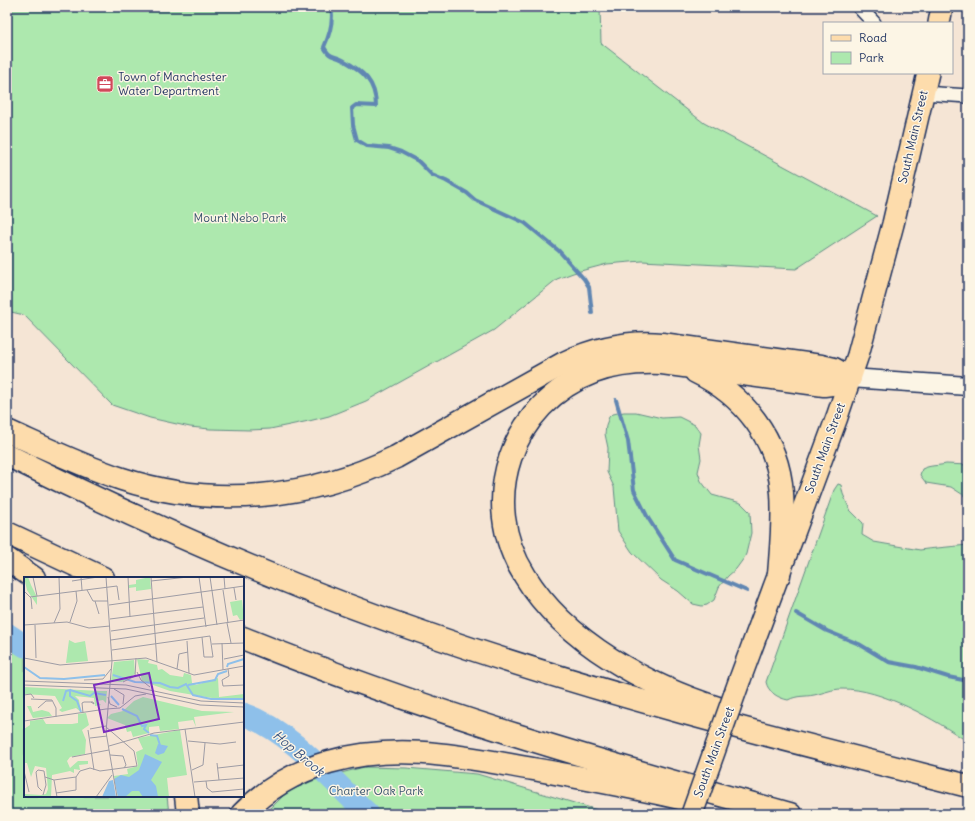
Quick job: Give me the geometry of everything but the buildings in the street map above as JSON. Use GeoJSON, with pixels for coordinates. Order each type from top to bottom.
{"type":"FeatureCollection","features":[{"type":"Feature","properties":{"kind":"highway"},"geometry":{"type":"LineString","coordinates":[[7,431],[88,467],[122,480],[157,489],[207,496],[265,495],[303,490],[357,475],[396,457],[564,363],[588,352],[612,346],[637,343],[662,344],[820,366],[834,369],[850,378]]}},
{"type":"Feature","properties":{"kind":"highway"},"geometry":{"type":"LineString","coordinates":[[850,378],[832,385],[814,385],[672,364],[635,363],[595,371],[579,378],[560,391],[533,416],[515,444],[507,465],[504,483],[504,518],[508,538],[516,562],[532,587],[554,612],[592,645],[619,663],[655,683],[694,700],[795,732],[850,756]]}},
{"type":"Feature","properties":{"kind":"highway"},"geometry":{"type":"LineString","coordinates":[[672,364],[701,374],[732,394],[754,418],[769,443],[778,467],[782,493],[782,534],[779,575]]}},
{"type":"Feature","properties":{"kind":"highway"},"geometry":{"type":"LineString","coordinates":[[7,455],[93,497],[208,549],[309,591],[394,623],[513,663],[615,693],[968,786]]}},
{"type":"Feature","properties":{"kind":"highway"},"geometry":{"type":"LineString","coordinates":[[7,533],[101,577]]}},
{"type":"Feature","properties":{"kind":"highway"},"geometry":{"type":"LineString","coordinates":[[7,559],[33,577]]}},
{"type":"Feature","properties":{"kind":"highway"},"geometry":{"type":"LineString","coordinates":[[244,638],[361,683],[480,724],[624,768],[790,814]]}},
{"type":"Feature","properties":{"kind":"highway"},"geometry":{"type":"LineString","coordinates":[[242,814],[267,791],[289,777],[338,760],[366,754],[386,752],[436,754],[508,764],[610,783],[746,814]]}},
{"type":"Feature","properties":{"kind":"highway"},"geometry":{"type":"LineString","coordinates":[[186,797],[188,814]]}},
{"type":"Feature","properties":{"kind":"main road"},"geometry":{"type":"LineString","coordinates":[[939,22],[942,7]]}},
{"type":"Feature","properties":{"kind":"main road","name":"South Main Street"},"geometry":{"type":"LineString","coordinates":[[692,814],[850,378],[880,276],[905,177],[928,74]]}},
{"type":"Feature","properties":{"kind":"street"},"geometry":{"type":"LineString","coordinates":[[859,7],[873,22]]}},
{"type":"Feature","properties":{"kind":"street"},"geometry":{"type":"LineString","coordinates":[[923,93],[968,96]]}},
{"type":"Feature","properties":{"kind":"street"},"geometry":{"type":"LineString","coordinates":[[850,378],[968,386]]}},
{"type":"Feature","properties":{"kind":"green space","name":"Mount Nebo Park"},"geometry":{"type":"Polygon","coordinates":[[[7,7],[600,7],[601,43],[704,123],[877,216],[796,269],[642,261],[607,264],[573,273],[557,279],[494,330],[366,401],[329,416],[270,429],[250,430],[190,427],[150,418],[112,405],[24,315],[7,311],[7,7]]]}},
{"type":"Feature","properties":{"kind":"green space"},"geometry":{"type":"Polygon","coordinates":[[[636,412],[662,418],[679,417],[695,425],[701,433],[699,445],[701,459],[698,472],[701,481],[712,495],[741,503],[750,512],[751,533],[746,554],[736,569],[719,587],[714,600],[707,605],[702,606],[693,604],[678,591],[661,580],[632,552],[618,531],[614,487],[607,472],[608,448],[605,434],[609,417],[612,414],[636,412]]]}},
{"type":"Feature","properties":{"kind":"green space"},"geometry":{"type":"Polygon","coordinates":[[[946,464],[968,465],[968,498],[951,487],[926,483],[920,475],[922,469],[946,464]]]}},
{"type":"Feature","properties":{"kind":"green space"},"geometry":{"type":"Polygon","coordinates":[[[838,484],[841,485],[850,510],[863,523],[862,535],[874,542],[920,550],[968,545],[968,742],[924,715],[874,694],[857,690],[838,689],[814,695],[795,697],[788,700],[774,694],[767,686],[766,682],[834,490],[838,484]]]}},
{"type":"Feature","properties":{"kind":"green space"},"geometry":{"type":"Polygon","coordinates":[[[7,627],[24,642],[24,797],[167,797],[169,814],[7,814],[7,627]]]}},
{"type":"Feature","properties":{"kind":"green space","name":"Charter Oak Park"},"geometry":{"type":"Polygon","coordinates":[[[364,767],[406,768],[477,774],[611,814],[265,814],[287,792],[315,780],[364,767]]]}},
{"type":"Feature","properties":{"kind":"waterway"},"geometry":{"type":"LineString","coordinates":[[331,7],[331,27],[324,47],[326,51],[330,55],[357,68],[367,78],[374,90],[376,106],[356,105],[352,108],[353,125],[357,140],[367,146],[389,148],[401,152],[418,161],[432,175],[467,193],[475,200],[525,223],[559,251],[584,279],[589,287],[592,313]]}},
{"type":"Feature","properties":{"kind":"waterway"},"geometry":{"type":"LineString","coordinates":[[616,400],[628,441],[634,490],[648,518],[675,560],[747,591]]}},
{"type":"Feature","properties":{"kind":"waterway"},"geometry":{"type":"LineString","coordinates":[[796,613],[827,631],[859,644],[889,662],[916,667],[948,677],[968,681]]}},
{"type":"Feature","properties":{"kind":"waterway","name":"Hop Brook"},"geometry":{"type":"LineString","coordinates":[[7,634],[24,645]]}},
{"type":"Feature","properties":{"kind":"waterway","name":"Hop Brook"},"geometry":{"type":"LineString","coordinates":[[244,714],[277,732],[294,744],[368,814]]}},
{"type":"Feature","properties":{"kind":"place","name":"Town of Manchester Water Department"},"geometry":{"type":"Point","coordinates":[105,84]}}]}
